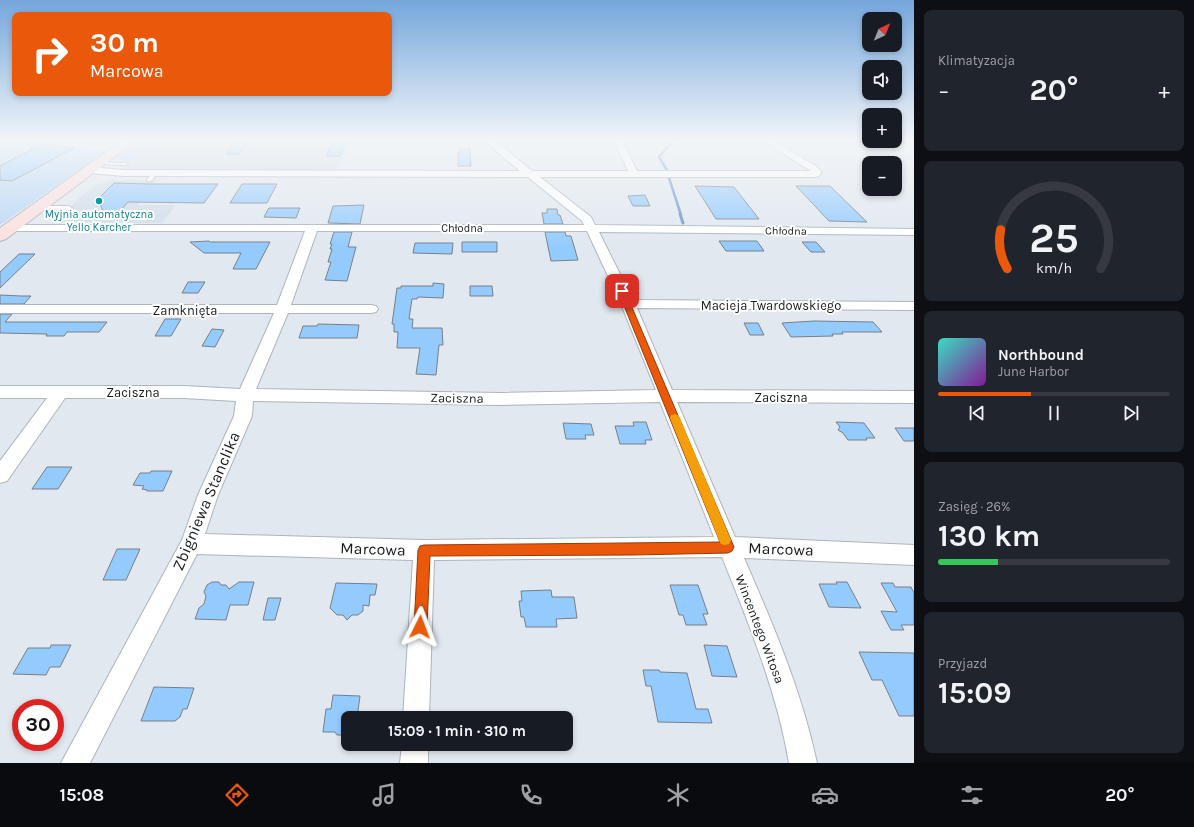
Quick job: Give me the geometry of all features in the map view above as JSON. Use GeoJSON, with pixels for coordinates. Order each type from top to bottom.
{"type":"FeatureCollection","features":[{"type":"Feature","properties":{"kind":"street"},"geometry":{"type":"LineString","coordinates":[[5,232],[82,175]]}},
{"type":"Feature","properties":{"kind":"street"},"geometry":{"type":"LineString","coordinates":[[130,175],[152,177],[452,175]]}},
{"type":"Feature","properties":{"kind":"street","name":"Wincentego Witosa"},"geometry":{"type":"LineString","coordinates":[[529,175],[587,219],[590,228],[628,304],[768,644],[798,737],[803,763]]}},
{"type":"Feature","properties":{"kind":"street","name":"Chłodna"},"geometry":{"type":"LineString","coordinates":[[5,232],[146,226],[312,229],[590,228],[914,232]]}},
{"type":"Feature","properties":{"kind":"street","name":"Zbigniewa Stanclika"},"geometry":{"type":"LineString","coordinates":[[75,763],[191,544],[208,494],[243,416],[245,395],[282,310],[312,229]]}},
{"type":"Feature","properties":{"kind":"street","name":"Macieja Twardowskiego"},"geometry":{"type":"LineString","coordinates":[[628,304],[914,306]]}},
{"type":"Feature","properties":{"kind":"street","name":"Zamknięta"},"geometry":{"type":"LineString","coordinates":[[0,310],[371,309]]}},
{"type":"Feature","properties":{"kind":"street","name":"Zaciszna"},"geometry":{"type":"LineString","coordinates":[[0,392],[184,392],[245,395],[500,399],[666,396],[914,397]]}},
{"type":"Feature","properties":{"kind":"street"},"geometry":{"type":"LineString","coordinates":[[0,475],[61,392]]}},
{"type":"Feature","properties":{"kind":"street","name":"Marcowa"},"geometry":{"type":"LineString","coordinates":[[191,544],[424,550],[728,547],[914,555]]}},
{"type":"Feature","properties":{"kind":"street"},"geometry":{"type":"LineString","coordinates":[[416,711],[424,550]]}},
{"type":"Feature","properties":{"kind":"street"},"geometry":{"type":"LineString","coordinates":[[414,763],[415,751]]}},
{"type":"Feature","properties":{"kind":"lane"},"geometry":{"type":"LineString","coordinates":[[41,205],[74,203]]}},
{"type":"Feature","properties":{"kind":"lane"},"geometry":{"type":"LineString","coordinates":[[41,205],[69,208]]}},
{"type":"Feature","properties":{"kind":"shaded area"},"geometry":{"type":"Polygon","coordinates":[[[0,175],[72,175],[0,225],[0,175]]]}},
{"type":"Feature","properties":{"kind":"shaded area"},"geometry":{"type":"Polygon","coordinates":[[[112,180],[158,180],[137,205],[176,205],[162,223],[53,222],[93,186],[112,180]]]}},
{"type":"Feature","properties":{"kind":"building"},"geometry":{"type":"Polygon","coordinates":[[[0,175],[24,175],[12,181],[0,180],[0,175]]]}},
{"type":"Feature","properties":{"kind":"building"},"geometry":{"type":"Polygon","coordinates":[[[114,183],[218,184],[204,203],[128,202],[116,216],[105,216],[98,199],[114,183]]]}},
{"type":"Feature","properties":{"kind":"building"},"geometry":{"type":"Polygon","coordinates":[[[242,184],[277,184],[267,203],[230,203],[242,184]]]}},
{"type":"Feature","properties":{"kind":"building"},"geometry":{"type":"Polygon","coordinates":[[[695,186],[734,187],[759,219],[716,219],[695,186]]]}},
{"type":"Feature","properties":{"kind":"building"},"geometry":{"type":"Polygon","coordinates":[[[796,186],[830,186],[867,222],[829,221],[796,186]]]}},
{"type":"Feature","properties":{"kind":"building"},"geometry":{"type":"Polygon","coordinates":[[[645,195],[650,206],[633,206],[628,196],[645,195]]]}},
{"type":"Feature","properties":{"kind":"building"},"geometry":{"type":"Polygon","coordinates":[[[364,205],[360,224],[328,223],[333,206],[364,205]]]}},
{"type":"Feature","properties":{"kind":"building"},"geometry":{"type":"Polygon","coordinates":[[[269,208],[300,208],[296,218],[264,217],[269,208]]]}},
{"type":"Feature","properties":{"kind":"building"},"geometry":{"type":"Polygon","coordinates":[[[547,209],[557,209],[558,215],[560,215],[563,224],[544,224],[542,213],[547,213],[547,209]]]}},
{"type":"Feature","properties":{"kind":"building"},"geometry":{"type":"Polygon","coordinates":[[[334,232],[352,232],[348,247],[356,247],[347,281],[325,280],[331,262],[328,262],[332,249],[330,249],[332,244],[330,244],[334,232]]]}},
{"type":"Feature","properties":{"kind":"building"},"geometry":{"type":"Polygon","coordinates":[[[545,232],[565,232],[566,236],[571,236],[578,260],[551,261],[545,232]]]}},
{"type":"Feature","properties":{"kind":"building"},"geometry":{"type":"Polygon","coordinates":[[[719,241],[757,241],[764,251],[726,251],[719,241]]]}},
{"type":"Feature","properties":{"kind":"building"},"geometry":{"type":"Polygon","coordinates":[[[190,242],[270,242],[256,269],[233,269],[241,253],[204,253],[190,242]]]}},
{"type":"Feature","properties":{"kind":"building"},"geometry":{"type":"Polygon","coordinates":[[[462,242],[497,242],[497,252],[462,252],[462,242]]]}},
{"type":"Feature","properties":{"kind":"building"},"geometry":{"type":"Polygon","coordinates":[[[802,242],[816,242],[825,252],[811,252],[802,242]]]}},
{"type":"Feature","properties":{"kind":"building"},"geometry":{"type":"Polygon","coordinates":[[[415,243],[453,243],[452,254],[413,253],[415,243]]]}},
{"type":"Feature","properties":{"kind":"building"},"geometry":{"type":"Polygon","coordinates":[[[19,254],[35,254],[0,288],[0,272],[19,254]]]}},
{"type":"Feature","properties":{"kind":"building"},"geometry":{"type":"Polygon","coordinates":[[[188,282],[205,282],[198,293],[182,293],[188,282]]]}},
{"type":"Feature","properties":{"kind":"building"},"geometry":{"type":"Polygon","coordinates":[[[433,283],[444,284],[443,298],[418,297],[417,299],[412,299],[409,319],[413,319],[412,328],[442,328],[443,345],[439,345],[436,375],[416,374],[420,348],[397,348],[398,332],[394,332],[394,324],[392,324],[397,288],[401,288],[401,286],[433,286],[433,283]]]}},
{"type":"Feature","properties":{"kind":"building"},"geometry":{"type":"Polygon","coordinates":[[[470,286],[492,286],[493,296],[470,296],[470,286]]]}},
{"type":"Feature","properties":{"kind":"building"},"geometry":{"type":"Polygon","coordinates":[[[0,295],[31,296],[24,304],[0,304],[0,295]]]}},
{"type":"Feature","properties":{"kind":"building"},"geometry":{"type":"Polygon","coordinates":[[[0,314],[12,314],[5,322],[107,322],[99,332],[67,332],[64,336],[46,336],[47,334],[0,333],[0,314]]]}},
{"type":"Feature","properties":{"kind":"building"},"geometry":{"type":"Polygon","coordinates":[[[165,319],[181,319],[171,336],[155,336],[165,319]]]}},
{"type":"Feature","properties":{"kind":"building"},"geometry":{"type":"Polygon","coordinates":[[[814,321],[873,322],[882,332],[842,332],[843,334],[832,334],[833,336],[791,337],[782,323],[814,321]]]}},
{"type":"Feature","properties":{"kind":"building"},"geometry":{"type":"Polygon","coordinates":[[[744,323],[758,323],[764,335],[750,335],[744,323]]]}},
{"type":"Feature","properties":{"kind":"building"},"geometry":{"type":"Polygon","coordinates":[[[318,324],[359,325],[357,338],[299,338],[303,326],[317,326],[318,324]]]}},
{"type":"Feature","properties":{"kind":"building"},"geometry":{"type":"Polygon","coordinates":[[[212,329],[224,330],[215,347],[202,346],[212,329]]]}},
{"type":"Feature","properties":{"kind":"building"},"geometry":{"type":"Polygon","coordinates":[[[633,422],[646,422],[652,440],[645,440],[646,444],[620,444],[615,426],[634,426],[633,422]]]}},
{"type":"Feature","properties":{"kind":"building"},"geometry":{"type":"Polygon","coordinates":[[[836,422],[864,423],[875,438],[866,438],[867,440],[848,440],[843,433],[838,430],[840,427],[836,422]]]}},
{"type":"Feature","properties":{"kind":"building"},"geometry":{"type":"Polygon","coordinates":[[[563,423],[591,424],[594,435],[585,435],[586,439],[566,439],[563,423]]]}},
{"type":"Feature","properties":{"kind":"building"},"geometry":{"type":"Polygon","coordinates":[[[895,428],[914,428],[914,441],[904,441],[895,428]]]}},
{"type":"Feature","properties":{"kind":"building"},"geometry":{"type":"Polygon","coordinates":[[[47,467],[72,467],[58,489],[32,489],[47,467]]]}},
{"type":"Feature","properties":{"kind":"building"},"geometry":{"type":"Polygon","coordinates":[[[151,471],[172,471],[163,491],[147,491],[142,489],[144,486],[133,485],[140,473],[150,473],[151,471]]]}},
{"type":"Feature","properties":{"kind":"building"},"geometry":{"type":"Polygon","coordinates":[[[117,549],[140,549],[126,580],[103,580],[117,549]]]}},
{"type":"Feature","properties":{"kind":"building"},"geometry":{"type":"Polygon","coordinates":[[[212,582],[219,582],[221,585],[226,585],[229,589],[239,582],[254,582],[248,605],[230,605],[226,620],[195,619],[199,608],[204,604],[206,596],[204,592],[207,585],[212,582]]]}},
{"type":"Feature","properties":{"kind":"building"},"geometry":{"type":"Polygon","coordinates":[[[836,582],[847,582],[861,608],[829,607],[819,584],[837,584],[836,582]]]}},
{"type":"Feature","properties":{"kind":"building"},"geometry":{"type":"Polygon","coordinates":[[[336,583],[377,584],[375,595],[370,595],[369,606],[363,605],[363,611],[358,615],[352,615],[347,620],[343,615],[337,615],[330,608],[336,583]]]}},
{"type":"Feature","properties":{"kind":"building"},"geometry":{"type":"Polygon","coordinates":[[[881,583],[893,583],[895,587],[911,587],[914,593],[914,625],[901,625],[904,630],[891,630],[881,611],[897,612],[881,583]]]}},
{"type":"Feature","properties":{"kind":"building"},"geometry":{"type":"Polygon","coordinates":[[[670,585],[698,585],[708,614],[703,614],[707,625],[686,625],[683,615],[679,615],[670,585]]]}},
{"type":"Feature","properties":{"kind":"building"},"geometry":{"type":"Polygon","coordinates":[[[551,590],[552,597],[574,597],[577,618],[556,619],[557,627],[526,627],[524,617],[521,617],[519,601],[522,601],[521,591],[551,590]]]}},
{"type":"Feature","properties":{"kind":"building"},"geometry":{"type":"Polygon","coordinates":[[[268,598],[281,598],[275,620],[263,620],[268,598]]]}},
{"type":"Feature","properties":{"kind":"building"},"geometry":{"type":"Polygon","coordinates":[[[51,645],[71,645],[60,667],[50,667],[46,675],[13,674],[28,648],[50,648],[51,645]]]}},
{"type":"Feature","properties":{"kind":"building"},"geometry":{"type":"Polygon","coordinates":[[[704,645],[727,646],[737,677],[712,676],[704,645]]]}},
{"type":"Feature","properties":{"kind":"building"},"geometry":{"type":"Polygon","coordinates":[[[859,652],[914,653],[914,716],[899,716],[882,680],[872,680],[859,652]]]}},
{"type":"Feature","properties":{"kind":"building"},"geometry":{"type":"Polygon","coordinates":[[[643,670],[687,673],[696,709],[708,709],[712,723],[658,722],[651,686],[646,686],[643,670]]]}},
{"type":"Feature","properties":{"kind":"building"},"geometry":{"type":"Polygon","coordinates":[[[154,687],[194,688],[187,709],[183,709],[180,717],[175,721],[141,721],[154,687]]]}},
{"type":"Feature","properties":{"kind":"building"},"geometry":{"type":"Polygon","coordinates":[[[333,695],[360,696],[358,711],[341,711],[341,735],[337,735],[335,732],[323,732],[326,709],[331,709],[333,695]]]}},
{"type":"Feature","properties":{"kind":"waterway"},"geometry":{"type":"LineString","coordinates":[[669,178],[681,215]]}},
{"type":"Feature","properties":{"kind":"waterway"},"geometry":{"type":"LineString","coordinates":[[680,214],[683,223]]}},
{"type":"Feature","properties":{"kind":"slow traffic"},"geometry":{"type":"LineString","coordinates":[[675,418],[725,540]]}},
{"type":"Feature","properties":{"kind":"place","name":"Myjnia automatyczna Yello Karcher"},"geometry":{"type":"Point","coordinates":[99,201]}},
{"type":"Feature","properties":{"kind":"route"},"geometry":{"type":"LineString","coordinates":[[420,627],[424,550],[728,547],[622,291]]}}]}
